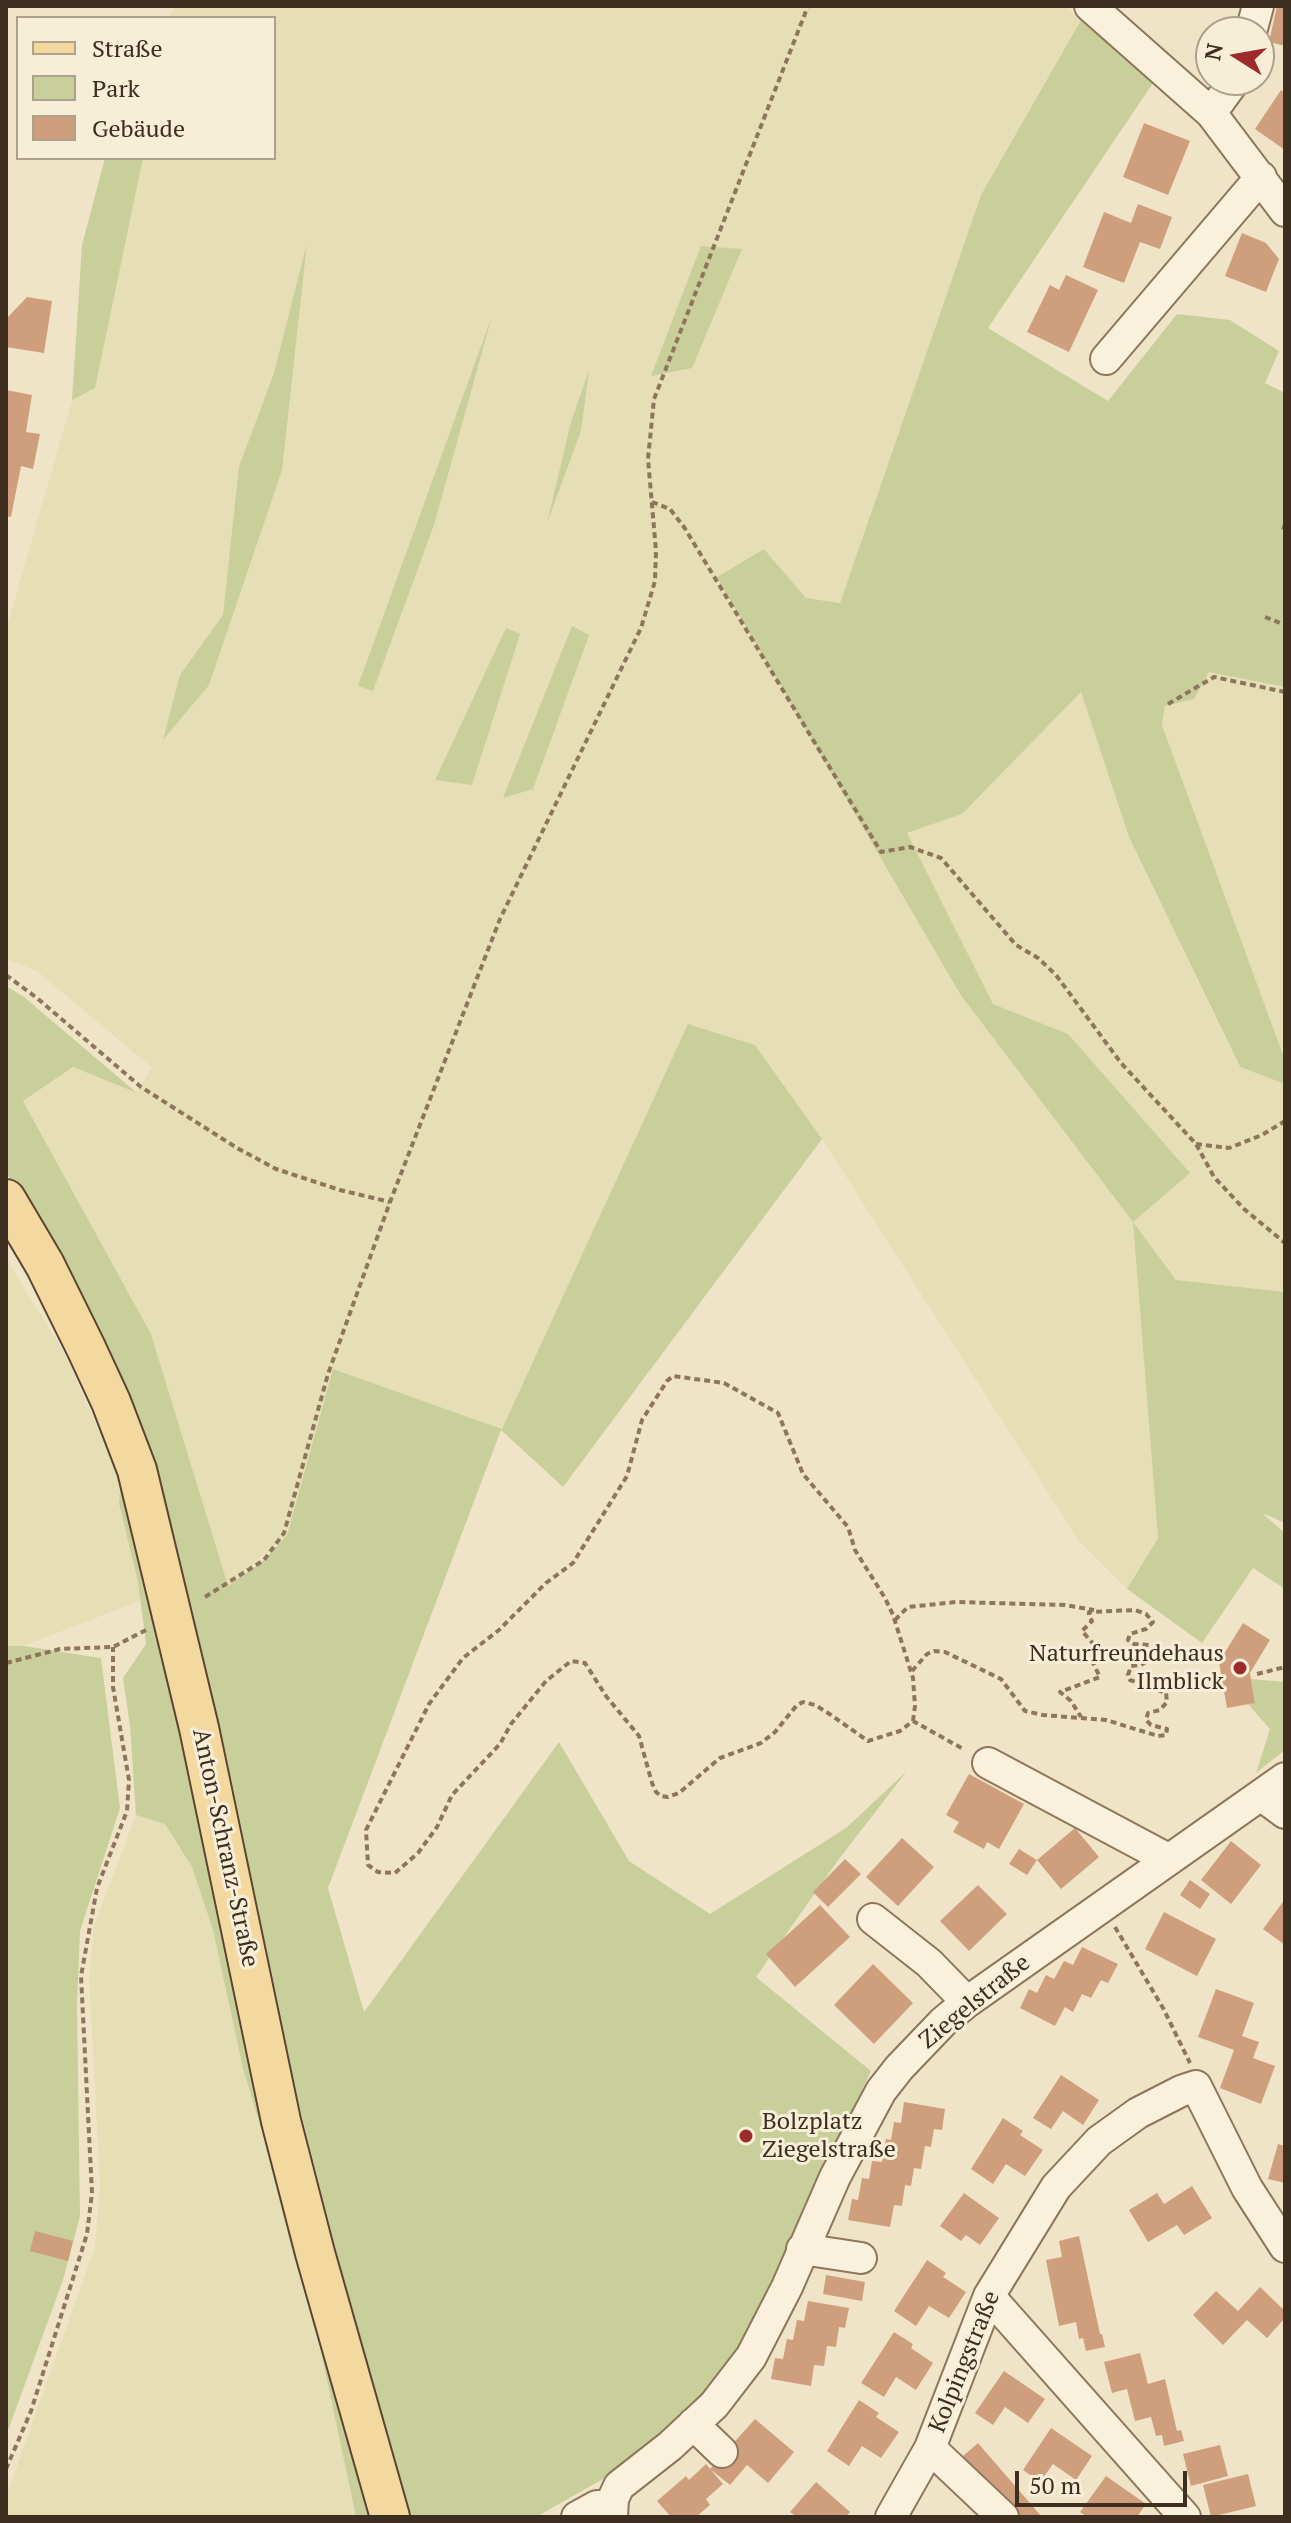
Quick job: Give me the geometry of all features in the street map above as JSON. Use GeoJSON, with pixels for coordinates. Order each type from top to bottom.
{"type":"FeatureCollection","features":[{"type":"Feature","properties":{"kind":"main road","name":"Anton-Schranz-Straße"},"geometry":{"type":"LineString","coordinates":[[6,1199],[45,1265],[86,1348],[137,1470],[203,1743],[281,2121],[390,2517]]}},
{"type":"Feature","properties":{"kind":"street"},"geometry":{"type":"LineString","coordinates":[[1090,6],[1211,113],[1285,211]]}},
{"type":"Feature","properties":{"kind":"street"},"geometry":{"type":"LineString","coordinates":[[1211,113],[1223,96]]}},
{"type":"Feature","properties":{"kind":"street"},"geometry":{"type":"LineString","coordinates":[[1106,359],[1261,177]]}},
{"type":"Feature","properties":{"kind":"street"},"geometry":{"type":"LineString","coordinates":[[988,1763],[1168,1859]]}},
{"type":"Feature","properties":{"kind":"street","name":"Ziegelstraße"},"geometry":{"type":"LineString","coordinates":[[577,2517],[597,2506],[611,2512],[619,2486],[693,2424],[731,2385],[751,2357],[787,2287],[835,2177],[881,2091],[921,2044],[967,2002],[1168,1859],[1277,1796]]}},
{"type":"Feature","properties":{"kind":"street"},"geometry":{"type":"LineString","coordinates":[[873,1919],[929,1963],[967,2002]]}},
{"type":"Feature","properties":{"kind":"street"},"geometry":{"type":"LineString","coordinates":[[1196,2086],[1247,2188],[1285,2247]]}},
{"type":"Feature","properties":{"kind":"street","name":"Kolpingstraße"},"geometry":{"type":"LineString","coordinates":[[891,2517],[930,2448],[989,2296],[1056,2187],[1099,2141],[1138,2113],[1196,2086]]}},
{"type":"Feature","properties":{"kind":"street"},"geometry":{"type":"LineString","coordinates":[[802,2249],[861,2258]]}},
{"type":"Feature","properties":{"kind":"street"},"geometry":{"type":"LineString","coordinates":[[989,2296],[1185,2517]]}},
{"type":"Feature","properties":{"kind":"street"},"geometry":{"type":"LineString","coordinates":[[693,2424],[722,2452]]}},
{"type":"Feature","properties":{"kind":"street"},"geometry":{"type":"LineString","coordinates":[[930,2448],[1003,2517]]}},
{"type":"Feature","properties":{"kind":"path"},"geometry":{"type":"LineString","coordinates":[[205,1597],[264,1560],[284,1533],[328,1374],[390,1202],[500,919],[641,628],[655,581],[656,551],[648,459],[654,399],[808,6]]}},
{"type":"Feature","properties":{"kind":"path"},"geometry":{"type":"LineString","coordinates":[[652,502],[670,509],[684,527],[881,852],[910,847],[941,858],[1016,945],[1038,958],[1056,975],[1121,1063],[1196,1144],[1214,1177],[1244,1209],[1285,1243]]}},
{"type":"Feature","properties":{"kind":"path"},"geometry":{"type":"LineString","coordinates":[[1265,617],[1285,625]]}},
{"type":"Feature","properties":{"kind":"path"},"geometry":{"type":"LineString","coordinates":[[1168,704],[1214,677],[1285,692]]}},
{"type":"Feature","properties":{"kind":"path"},"geometry":{"type":"LineString","coordinates":[[6,975],[141,1087],[237,1148],[276,1169],[390,1202]]}},
{"type":"Feature","properties":{"kind":"path"},"geometry":{"type":"LineString","coordinates":[[1196,1144],[1229,1148],[1262,1135],[1285,1121]]}},
{"type":"Feature","properties":{"kind":"path"},"geometry":{"type":"LineString","coordinates":[[673,1376],[724,1383],[778,1413],[803,1474],[848,1527],[855,1550],[895,1620],[912,1671],[915,1706],[913,1721],[900,1731],[868,1741],[828,1713],[803,1702],[761,1743],[720,1758],[679,1793],[668,1797],[656,1792],[639,1736],[606,1696],[585,1663],[571,1661],[546,1681],[511,1724],[500,1744],[452,1795],[437,1827],[418,1853],[395,1873],[378,1872],[368,1865],[366,1830],[429,1704],[463,1658],[499,1630],[546,1583],[573,1563],[627,1476],[642,1420],[673,1376]]}},
{"type":"Feature","properties":{"kind":"path"},"geometry":{"type":"LineString","coordinates":[[895,1620],[908,1607],[956,1602],[1065,1605],[1096,1611]]}},
{"type":"Feature","properties":{"kind":"path"},"geometry":{"type":"LineString","coordinates":[[912,1671],[927,1654],[945,1652],[1001,1679],[1025,1711],[1121,1722],[1158,1736],[1166,1735],[1167,1729],[1151,1725],[1146,1720],[1148,1713],[1160,1710],[1167,1702],[1166,1693],[1130,1680],[1128,1675],[1131,1666],[1141,1665],[1155,1656],[1150,1645],[1134,1644],[1128,1640],[1130,1634],[1146,1629],[1153,1622],[1146,1614],[1135,1610],[1089,1612],[1092,1621],[1082,1631],[1096,1647],[1085,1655],[1100,1677],[1060,1692],[1071,1701],[1081,1717]]}},
{"type":"Feature","properties":{"kind":"path"},"geometry":{"type":"LineString","coordinates":[[6,1663],[60,1649],[113,1647],[148,1629]]}},
{"type":"Feature","properties":{"kind":"path"},"geometry":{"type":"LineString","coordinates":[[6,2469],[31,2411],[89,2220],[92,2193],[81,1976],[97,1888],[127,1811],[129,1780],[113,1687],[113,1647]]}},
{"type":"Feature","properties":{"kind":"path"},"geometry":{"type":"LineString","coordinates":[[1257,1674],[1285,1667]]}},
{"type":"Feature","properties":{"kind":"path"},"geometry":{"type":"LineString","coordinates":[[913,1721],[988,1763]]}},
{"type":"Feature","properties":{"kind":"path"},"geometry":{"type":"LineString","coordinates":[[1102,1905],[1163,2008],[1193,2069],[1196,2086]]}},
{"type":"Feature","properties":{"kind":"shaded area"},"geometry":{"type":"Polygon","coordinates":[[[175,6],[1066,6],[1081,20],[981,195],[840,603],[806,598],[764,549],[718,577],[960,994],[1068,1034],[993,1004],[907,833],[962,814],[1081,691],[1129,837],[1239,1067],[1285,1084],[1285,1292],[1176,1280],[1133,1223],[1158,1538],[1127,1589],[1079,1541],[822,1139],[755,1045],[689,1024],[502,1429],[333,1369],[287,1535],[227,1587],[151,1334],[23,1101],[73,1067],[136,1093],[152,1068],[37,971],[6,959],[6,630],[72,400],[115,160],[276,160],[276,16],[169,16],[175,6]]]}},
{"type":"Feature","properties":{"kind":"shaded area"},"geometry":{"type":"Polygon","coordinates":[[[1209,671],[1285,687],[1285,1060],[1162,725],[1165,706],[1194,699],[1209,671]]]}},
{"type":"Feature","properties":{"kind":"shaded area"},"geometry":{"type":"Polygon","coordinates":[[[6,1259],[63,1350],[96,1424],[122,1471],[141,1600],[24,1646],[6,1646],[6,1259]]]}},
{"type":"Feature","properties":{"kind":"shaded area"},"geometry":{"type":"Polygon","coordinates":[[[136,1815],[165,1824],[192,1867],[213,1930],[243,2069],[302,2262],[356,2517],[6,2517],[6,2497],[95,2247],[100,2184],[89,1978],[94,1926],[136,1815]]]}},
{"type":"Feature","properties":{"kind":"green space"},"geometry":{"type":"Polygon","coordinates":[[[1081,20],[1153,83],[988,328],[1108,401],[1177,314],[1230,320],[1279,351],[1265,383],[1285,393],[1285,687],[1209,672],[1194,699],[1165,706],[1162,725],[1285,1060],[1285,1084],[1240,1067],[1129,837],[1081,692],[962,814],[907,833],[993,1004],[1068,1034],[1190,1173],[1133,1222],[960,994],[717,577],[764,549],[806,598],[840,603],[981,195],[1081,20]]]}},
{"type":"Feature","properties":{"kind":"green space"},"geometry":{"type":"Polygon","coordinates":[[[104,160],[143,160],[95,388],[72,400],[82,245],[104,160]]]}},
{"type":"Feature","properties":{"kind":"green space"},"geometry":{"type":"Polygon","coordinates":[[[307,243],[282,470],[209,685],[163,740],[180,675],[223,615],[239,467],[274,373],[307,243]]]}},
{"type":"Feature","properties":{"kind":"green space"},"geometry":{"type":"Polygon","coordinates":[[[701,246],[742,249],[692,368],[651,376],[701,246]]]}},
{"type":"Feature","properties":{"kind":"green space"},"geometry":{"type":"Polygon","coordinates":[[[492,316],[434,525],[373,691],[358,686],[492,316]]]}},
{"type":"Feature","properties":{"kind":"green space"},"geometry":{"type":"Polygon","coordinates":[[[589,370],[581,431],[547,523],[571,422],[589,370]]]}},
{"type":"Feature","properties":{"kind":"green space"},"geometry":{"type":"Polygon","coordinates":[[[572,626],[589,635],[533,789],[503,798],[572,626]]]}},
{"type":"Feature","properties":{"kind":"green space"},"geometry":{"type":"Polygon","coordinates":[[[506,628],[520,634],[472,785],[435,780],[506,628]]]}},
{"type":"Feature","properties":{"kind":"green space"},"geometry":{"type":"Polygon","coordinates":[[[6,986],[24,997],[137,1093],[73,1067],[23,1101],[151,1334],[228,1586],[264,1560],[287,1535],[333,1369],[502,1429],[688,1024],[755,1045],[822,1139],[563,1487],[501,1430],[328,1888],[364,2012],[559,1742],[629,1861],[710,1914],[846,1828],[907,1771],[839,1859],[756,1977],[871,2071],[770,2290],[736,2353],[704,2397],[624,2467],[536,2517],[408,2517],[297,2097],[215,1711],[164,1500],[103,1343],[6,1172],[6,986]]]}},
{"type":"Feature","properties":{"kind":"green space"},"geometry":{"type":"Polygon","coordinates":[[[1133,1222],[1176,1280],[1285,1292],[1285,1523],[1262,1513],[1285,1533],[1285,1589],[1253,1568],[1202,1643],[1127,1589],[1158,1538],[1133,1222]]]}},
{"type":"Feature","properties":{"kind":"green space"},"geometry":{"type":"Polygon","coordinates":[[[122,1471],[374,2517],[356,2517],[302,2262],[243,2069],[213,1930],[192,1867],[165,1824],[136,1815],[130,1726],[123,1678],[146,1644],[138,1582],[119,1503],[122,1471]]]}},
{"type":"Feature","properties":{"kind":"green space"},"geometry":{"type":"Polygon","coordinates":[[[6,1646],[101,1658],[120,1808],[80,1931],[77,2006],[80,2216],[63,2280],[6,2436],[6,1646]]]}},
{"type":"Feature","properties":{"kind":"green space"},"geometry":{"type":"Polygon","coordinates":[[[1251,1679],[1285,1682],[1285,1750],[1256,1773],[1270,1729],[1248,1704],[1255,1702],[1251,1679]]]}},
{"type":"Feature","properties":{"kind":"building"},"geometry":{"type":"Polygon","coordinates":[[[1277,6],[1285,6],[1285,46],[1275,44],[1277,6]]]}},
{"type":"Feature","properties":{"kind":"building"},"geometry":{"type":"Polygon","coordinates":[[[1281,90],[1285,93],[1285,150],[1255,129],[1281,90]]]}},
{"type":"Feature","properties":{"kind":"building"},"geometry":{"type":"Polygon","coordinates":[[[1144,123],[1190,141],[1168,195],[1123,177],[1144,123]]]}},
{"type":"Feature","properties":{"kind":"building"},"geometry":{"type":"Polygon","coordinates":[[[1138,204],[1172,217],[1160,249],[1140,242],[1124,283],[1083,267],[1104,212],[1131,223],[1138,204]]]}},
{"type":"Feature","properties":{"kind":"building"},"geometry":{"type":"Polygon","coordinates":[[[1242,233],[1266,243],[1279,259],[1266,292],[1225,276],[1242,233]]]}},
{"type":"Feature","properties":{"kind":"building"},"geometry":{"type":"Polygon","coordinates":[[[1066,275],[1098,290],[1069,352],[1027,332],[1050,285],[1059,290],[1066,275]]]}},
{"type":"Feature","properties":{"kind":"building"},"geometry":{"type":"Polygon","coordinates":[[[27,297],[52,301],[44,353],[6,347],[6,319],[27,297]]]}},
{"type":"Feature","properties":{"kind":"building"},"geometry":{"type":"Polygon","coordinates":[[[6,390],[32,395],[26,432],[40,434],[33,469],[21,466],[11,517],[6,516],[6,390]]]}},
{"type":"Feature","properties":{"kind":"building"},"geometry":{"type":"Polygon","coordinates":[[[1243,1623],[1270,1640],[1250,1673],[1255,1703],[1227,1708],[1219,1662],[1243,1623]]]}},
{"type":"Feature","properties":{"kind":"building"},"geometry":{"type":"Polygon","coordinates":[[[969,1774],[1024,1804],[999,1849],[987,1842],[984,1849],[953,1832],[959,1822],[946,1815],[969,1774]]]}},
{"type":"Feature","properties":{"kind":"building"},"geometry":{"type":"Polygon","coordinates":[[[1075,1828],[1099,1857],[1061,1889],[1037,1860],[1075,1828]]]}},
{"type":"Feature","properties":{"kind":"building"},"geometry":{"type":"Polygon","coordinates":[[[902,1838],[934,1867],[898,1906],[866,1877],[902,1838]]]}},
{"type":"Feature","properties":{"kind":"building"},"geometry":{"type":"Polygon","coordinates":[[[1231,1841],[1261,1865],[1231,1904],[1201,1880],[1231,1841]]]}},
{"type":"Feature","properties":{"kind":"building"},"geometry":{"type":"Polygon","coordinates":[[[1019,1849],[1037,1860],[1027,1875],[1009,1864],[1019,1849]]]}},
{"type":"Feature","properties":{"kind":"building"},"geometry":{"type":"Polygon","coordinates":[[[845,1859],[861,1874],[828,1907],[813,1892],[845,1859]]]}},
{"type":"Feature","properties":{"kind":"building"},"geometry":{"type":"Polygon","coordinates":[[[1190,1880],[1210,1894],[1200,1909],[1180,1895],[1190,1880]]]}},
{"type":"Feature","properties":{"kind":"building"},"geometry":{"type":"Polygon","coordinates":[[[978,1885],[1007,1914],[969,1951],[940,1921],[978,1885]]]}},
{"type":"Feature","properties":{"kind":"building"},"geometry":{"type":"Polygon","coordinates":[[[1285,1899],[1285,1945],[1263,1929],[1285,1899]]]}},
{"type":"Feature","properties":{"kind":"building"},"geometry":{"type":"Polygon","coordinates":[[[820,1905],[850,1937],[795,1987],[766,1954],[820,1905]]]}},
{"type":"Feature","properties":{"kind":"building"},"geometry":{"type":"Polygon","coordinates":[[[1164,1912],[1216,1939],[1197,1976],[1145,1949],[1164,1912]]]}},
{"type":"Feature","properties":{"kind":"building"},"geometry":{"type":"Polygon","coordinates":[[[1082,1947],[1118,1964],[1108,1983],[1101,1980],[1091,1998],[1082,1994],[1073,2012],[1065,2007],[1055,2026],[1020,2008],[1029,1989],[1037,1993],[1046,1975],[1054,1979],[1064,1961],[1073,1965],[1082,1947]]]}},
{"type":"Feature","properties":{"kind":"building"},"geometry":{"type":"Polygon","coordinates":[[[873,1964],[913,2003],[874,2044],[834,2005],[873,1964]]]}},
{"type":"Feature","properties":{"kind":"building"},"geometry":{"type":"Polygon","coordinates":[[[1216,1989],[1254,2003],[1242,2036],[1259,2042],[1253,2058],[1275,2066],[1261,2104],[1220,2088],[1234,2050],[1198,2037],[1216,1989]]]}},
{"type":"Feature","properties":{"kind":"building"},"geometry":{"type":"Polygon","coordinates":[[[1061,2075],[1099,2100],[1083,2125],[1063,2111],[1051,2129],[1033,2118],[1061,2075]]]}},
{"type":"Feature","properties":{"kind":"building"},"geometry":{"type":"Polygon","coordinates":[[[904,2102],[945,2109],[942,2130],[934,2129],[931,2147],[925,2146],[921,2169],[914,2168],[911,2186],[905,2185],[902,2206],[894,2205],[890,2227],[848,2220],[852,2199],[858,2200],[862,2178],[869,2179],[872,2161],[882,2162],[886,2139],[891,2140],[894,2122],[901,2123],[904,2102]]]}},
{"type":"Feature","properties":{"kind":"building"},"geometry":{"type":"Polygon","coordinates":[[[1003,2118],[1023,2131],[1020,2135],[1043,2150],[1025,2176],[1006,2164],[993,2184],[971,2169],[1003,2118]]]}},
{"type":"Feature","properties":{"kind":"building"},"geometry":{"type":"Polygon","coordinates":[[[1278,2144],[1285,2146],[1285,2183],[1268,2179],[1278,2144]]]}},
{"type":"Feature","properties":{"kind":"building"},"geometry":{"type":"Polygon","coordinates":[[[1192,2186],[1212,2218],[1184,2235],[1177,2225],[1148,2242],[1129,2210],[1157,2193],[1164,2204],[1192,2186]]]}},
{"type":"Feature","properties":{"kind":"building"},"geometry":{"type":"Polygon","coordinates":[[[964,2193],[999,2218],[980,2245],[966,2235],[961,2241],[940,2226],[964,2193]]]}},
{"type":"Feature","properties":{"kind":"building"},"geometry":{"type":"Polygon","coordinates":[[[35,2231],[73,2241],[68,2261],[30,2251],[35,2231]]]}},
{"type":"Feature","properties":{"kind":"building"},"geometry":{"type":"Polygon","coordinates":[[[1079,2236],[1105,2347],[1086,2351],[1083,2338],[1079,2339],[1076,2322],[1059,2326],[1046,2260],[1062,2257],[1059,2241],[1079,2236]]]}},
{"type":"Feature","properties":{"kind":"building"},"geometry":{"type":"Polygon","coordinates":[[[927,2260],[946,2273],[943,2277],[966,2292],[949,2318],[929,2306],[916,2326],[894,2311],[927,2260]]]}},
{"type":"Feature","properties":{"kind":"building"},"geometry":{"type":"Polygon","coordinates":[[[826,2275],[865,2282],[862,2301],[823,2294],[826,2275]]]}},
{"type":"Feature","properties":{"kind":"building"},"geometry":{"type":"Polygon","coordinates":[[[1260,2287],[1285,2311],[1285,2318],[1267,2338],[1247,2320],[1223,2345],[1193,2315],[1216,2291],[1238,2311],[1260,2287]]]}},
{"type":"Feature","properties":{"kind":"building"},"geometry":{"type":"Polygon","coordinates":[[[808,2301],[849,2308],[845,2328],[839,2327],[836,2347],[827,2346],[824,2366],[814,2365],[811,2386],[771,2379],[775,2358],[783,2359],[787,2339],[793,2340],[797,2320],[804,2321],[808,2301]]]}},
{"type":"Feature","properties":{"kind":"building"},"geometry":{"type":"Polygon","coordinates":[[[894,2332],[913,2344],[911,2348],[933,2363],[916,2390],[896,2377],[884,2397],[861,2383],[894,2332]]]}},
{"type":"Feature","properties":{"kind":"building"},"geometry":{"type":"Polygon","coordinates":[[[1140,2353],[1148,2384],[1165,2379],[1177,2431],[1181,2430],[1184,2441],[1164,2446],[1162,2435],[1156,2436],[1151,2417],[1135,2421],[1127,2389],[1112,2393],[1104,2362],[1140,2353]]]}},
{"type":"Feature","properties":{"kind":"building"},"geometry":{"type":"Polygon","coordinates":[[[1004,2371],[1045,2399],[1028,2423],[1005,2407],[993,2425],[975,2413],[1004,2371]]]}},
{"type":"Feature","properties":{"kind":"building"},"geometry":{"type":"Polygon","coordinates":[[[859,2400],[879,2413],[876,2417],[899,2432],[881,2458],[862,2446],[849,2466],[827,2451],[859,2400]]]}},
{"type":"Feature","properties":{"kind":"building"},"geometry":{"type":"Polygon","coordinates":[[[755,2419],[794,2452],[768,2483],[747,2465],[730,2485],[710,2469],[755,2419]]]}},
{"type":"Feature","properties":{"kind":"building"},"geometry":{"type":"Polygon","coordinates":[[[1051,2428],[1092,2456],[1076,2480],[1053,2464],[1040,2482],[1023,2470],[1051,2428]]]}},
{"type":"Feature","properties":{"kind":"building"},"geometry":{"type":"Polygon","coordinates":[[[978,2443],[1042,2517],[1015,2517],[963,2456],[978,2443]]]}},
{"type":"Feature","properties":{"kind":"building"},"geometry":{"type":"Polygon","coordinates":[[[1220,2445],[1228,2476],[1191,2486],[1183,2454],[1220,2445]]]}},
{"type":"Feature","properties":{"kind":"building"},"geometry":{"type":"Polygon","coordinates":[[[706,2464],[723,2484],[706,2499],[710,2505],[696,2517],[671,2517],[657,2501],[686,2476],[689,2480],[706,2464]]]}},
{"type":"Feature","properties":{"kind":"building"},"geometry":{"type":"Polygon","coordinates":[[[1248,2474],[1256,2506],[1211,2517],[1203,2485],[1248,2474]]]}},
{"type":"Feature","properties":{"kind":"building"},"geometry":{"type":"Polygon","coordinates":[[[1106,2476],[1146,2504],[1137,2517],[1087,2517],[1080,2512],[1106,2476]]]}},
{"type":"Feature","properties":{"kind":"building"},"geometry":{"type":"Polygon","coordinates":[[[816,2482],[850,2512],[846,2517],[797,2517],[790,2512],[816,2482]]]}},
{"type":"Feature","properties":{"kind":"place","name":"Naturfreundehaus Ilmblick"},"geometry":{"type":"Point","coordinates":[1240,1668]}},
{"type":"Feature","properties":{"kind":"place","name":"Bolzplatz Ziegelstraße"},"geometry":{"type":"Point","coordinates":[746,2136]}}]}
